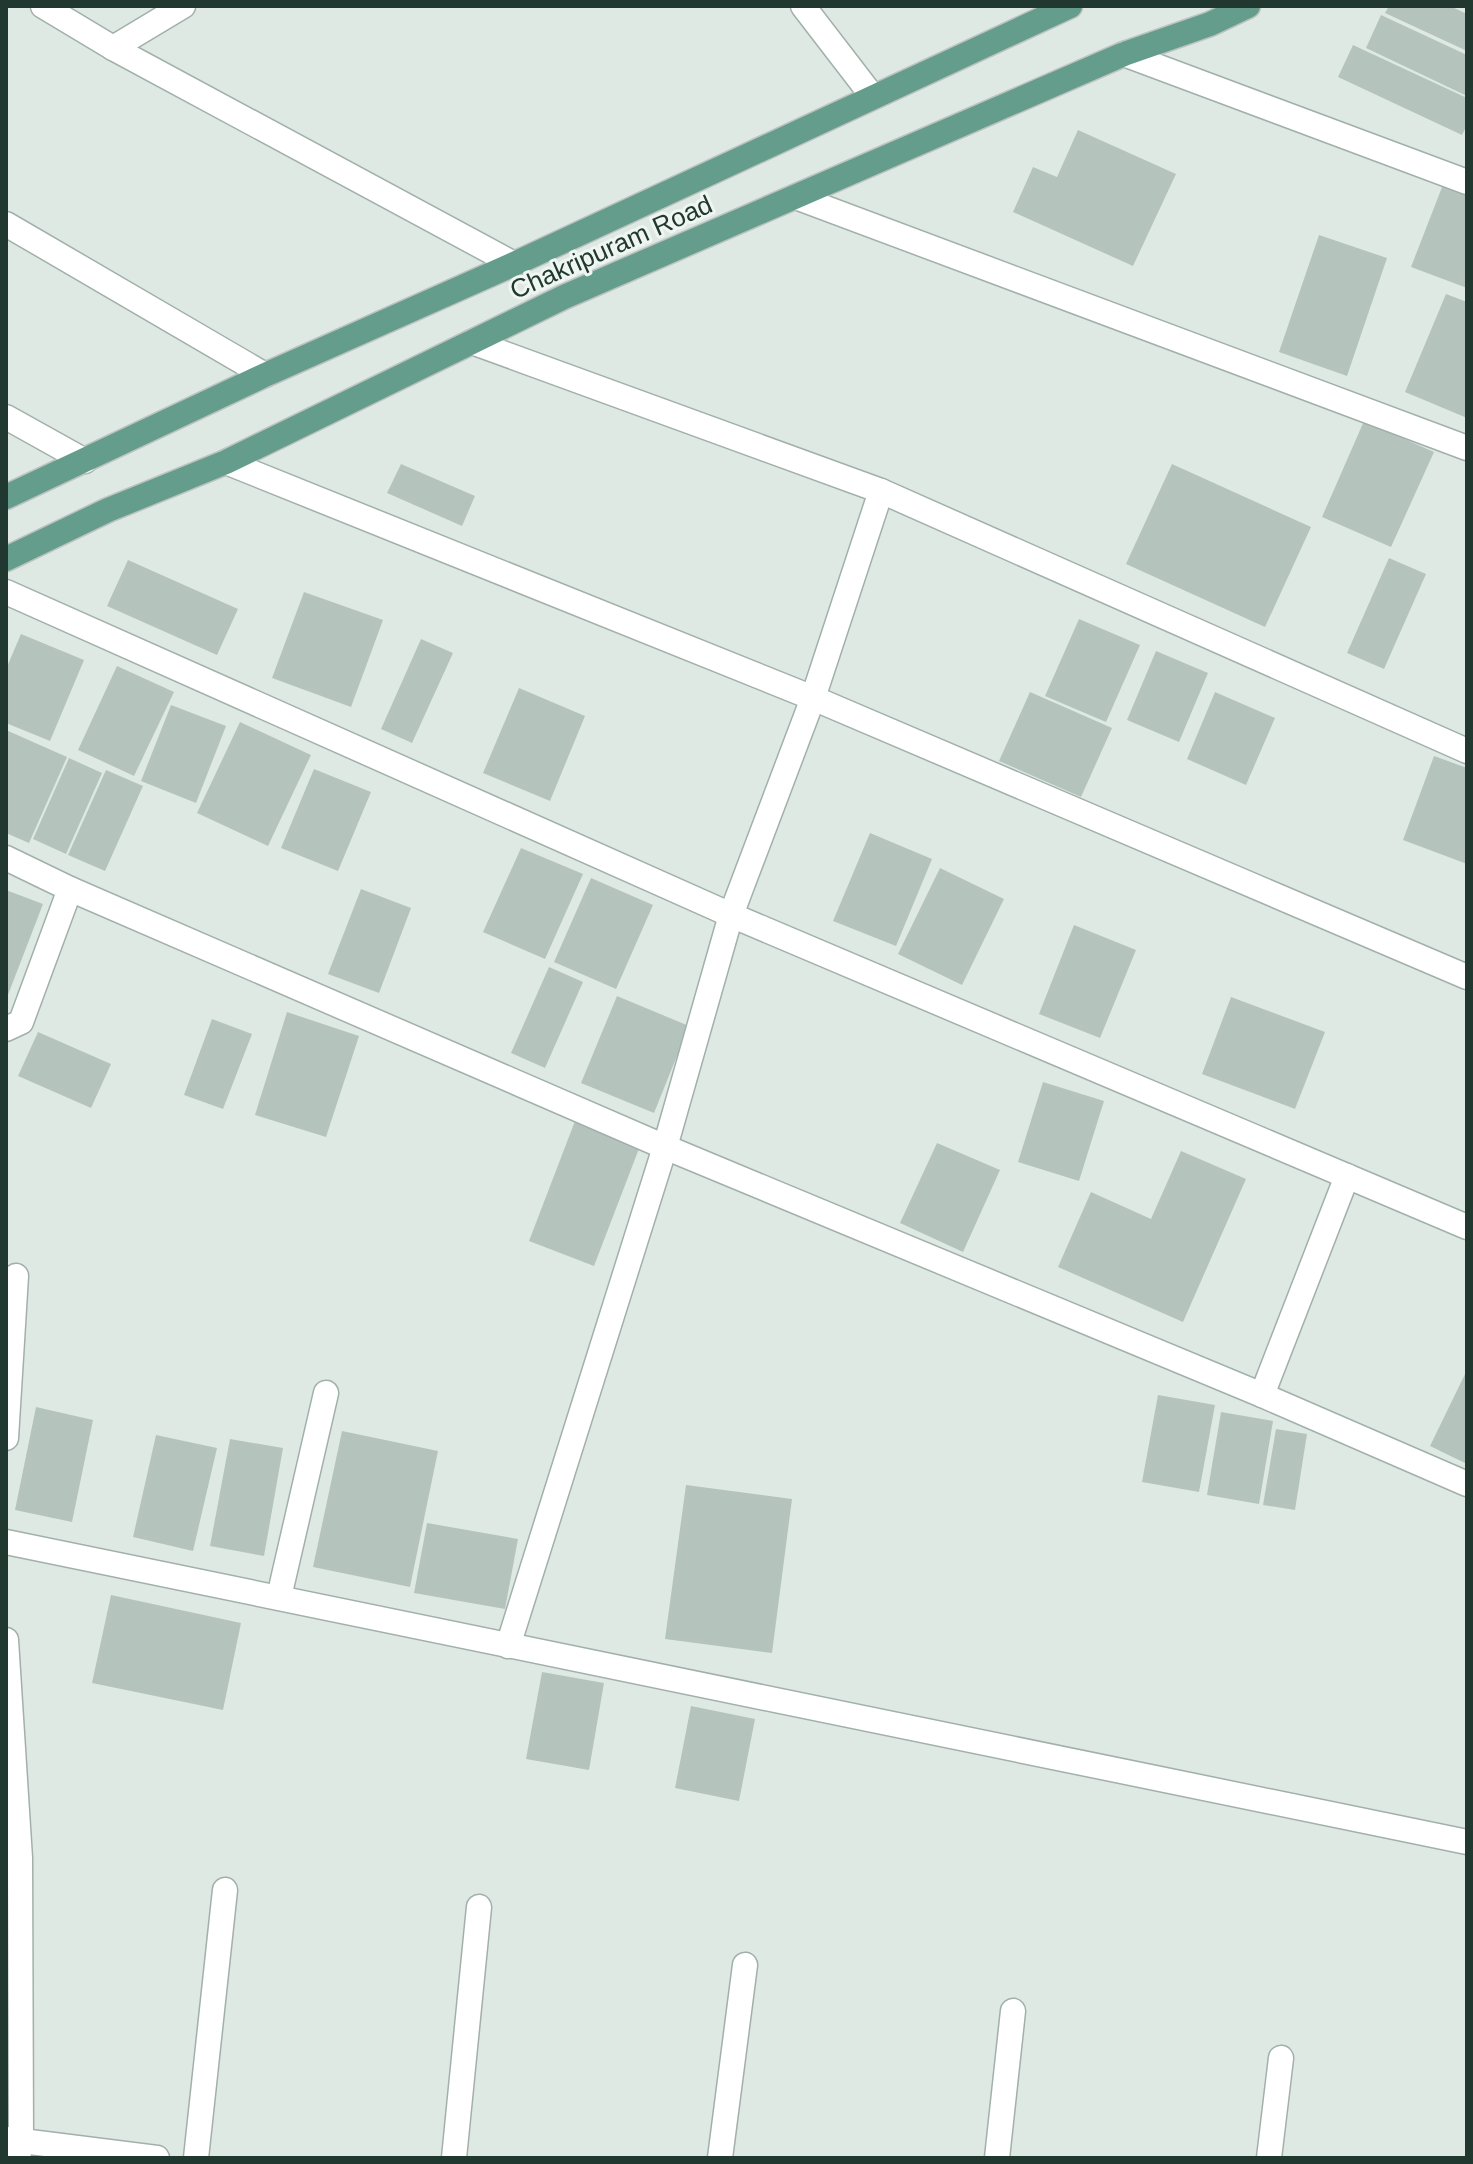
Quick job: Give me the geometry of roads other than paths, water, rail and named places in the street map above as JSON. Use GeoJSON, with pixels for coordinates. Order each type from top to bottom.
{"type":"FeatureCollection","features":[{"type":"Feature","properties":{"kind":"main road","name":"Chakripuram Road"},"geometry":{"type":"LineString","coordinates":[[6,497],[1070,6]]}},
{"type":"Feature","properties":{"kind":"main road","name":"Chakripuram Road"},"geometry":{"type":"LineString","coordinates":[[6,559],[108,510],[226,462],[564,297],[1124,54],[1210,24],[1248,6]]}},
{"type":"Feature","properties":{"kind":"street"},"geometry":{"type":"LineString","coordinates":[[43,6],[113,48],[514,264]]}},
{"type":"Feature","properties":{"kind":"street"},"geometry":{"type":"LineString","coordinates":[[113,48],[183,6]]}},
{"type":"Feature","properties":{"kind":"street"},"geometry":{"type":"LineString","coordinates":[[803,6],[873,97]]}},
{"type":"Feature","properties":{"kind":"street"},"geometry":{"type":"LineString","coordinates":[[1124,54],[1467,182]]}},
{"type":"Feature","properties":{"kind":"street"},"geometry":{"type":"LineString","coordinates":[[796,197],[1467,448]]}},
{"type":"Feature","properties":{"kind":"street"},"geometry":{"type":"LineString","coordinates":[[6,224],[265,375]]}},
{"type":"Feature","properties":{"kind":"street"},"geometry":{"type":"LineString","coordinates":[[472,342],[881,491],[1467,751]]}},
{"type":"Feature","properties":{"kind":"street"},"geometry":{"type":"LineString","coordinates":[[6,417],[85,461]]}},
{"type":"Feature","properties":{"kind":"street"},"geometry":{"type":"LineString","coordinates":[[226,462],[813,698],[1467,977]]}},
{"type":"Feature","properties":{"kind":"street"},"geometry":{"type":"LineString","coordinates":[[508,1646],[665,1147],[731,915],[813,698],[881,491]]}},
{"type":"Feature","properties":{"kind":"street"},"geometry":{"type":"LineString","coordinates":[[6,592],[731,915],[1467,1227]]}},
{"type":"Feature","properties":{"kind":"street"},"geometry":{"type":"LineString","coordinates":[[6,858],[70,889],[665,1147],[1262,1395],[1467,1484]]}},
{"type":"Feature","properties":{"kind":"street"},"geometry":{"type":"LineString","coordinates":[[6,1029],[21,1022],[70,889]]}},
{"type":"Feature","properties":{"kind":"street"},"geometry":{"type":"LineString","coordinates":[[1262,1395],[1347,1176]]}},
{"type":"Feature","properties":{"kind":"street"},"geometry":{"type":"LineString","coordinates":[[6,1438],[16,1276]]}},
{"type":"Feature","properties":{"kind":"street"},"geometry":{"type":"LineString","coordinates":[[279,1597],[326,1393]]}},
{"type":"Feature","properties":{"kind":"street"},"geometry":{"type":"LineString","coordinates":[[6,1542],[1467,1842]]}},
{"type":"Feature","properties":{"kind":"street"},"geometry":{"type":"LineString","coordinates":[[6,1640],[20,1858],[15,2146],[157,2158]]}},
{"type":"Feature","properties":{"kind":"street"},"geometry":{"type":"LineString","coordinates":[[196,2158],[225,1890]]}},
{"type":"Feature","properties":{"kind":"street"},"geometry":{"type":"LineString","coordinates":[[454,2158],[479,1907]]}},
{"type":"Feature","properties":{"kind":"street"},"geometry":{"type":"LineString","coordinates":[[720,2158],[745,1965]]}},
{"type":"Feature","properties":{"kind":"street"},"geometry":{"type":"LineString","coordinates":[[997,2158],[1013,2011]]}},
{"type":"Feature","properties":{"kind":"street"},"geometry":{"type":"LineString","coordinates":[[1269,2158],[1281,2058]]}}]}
